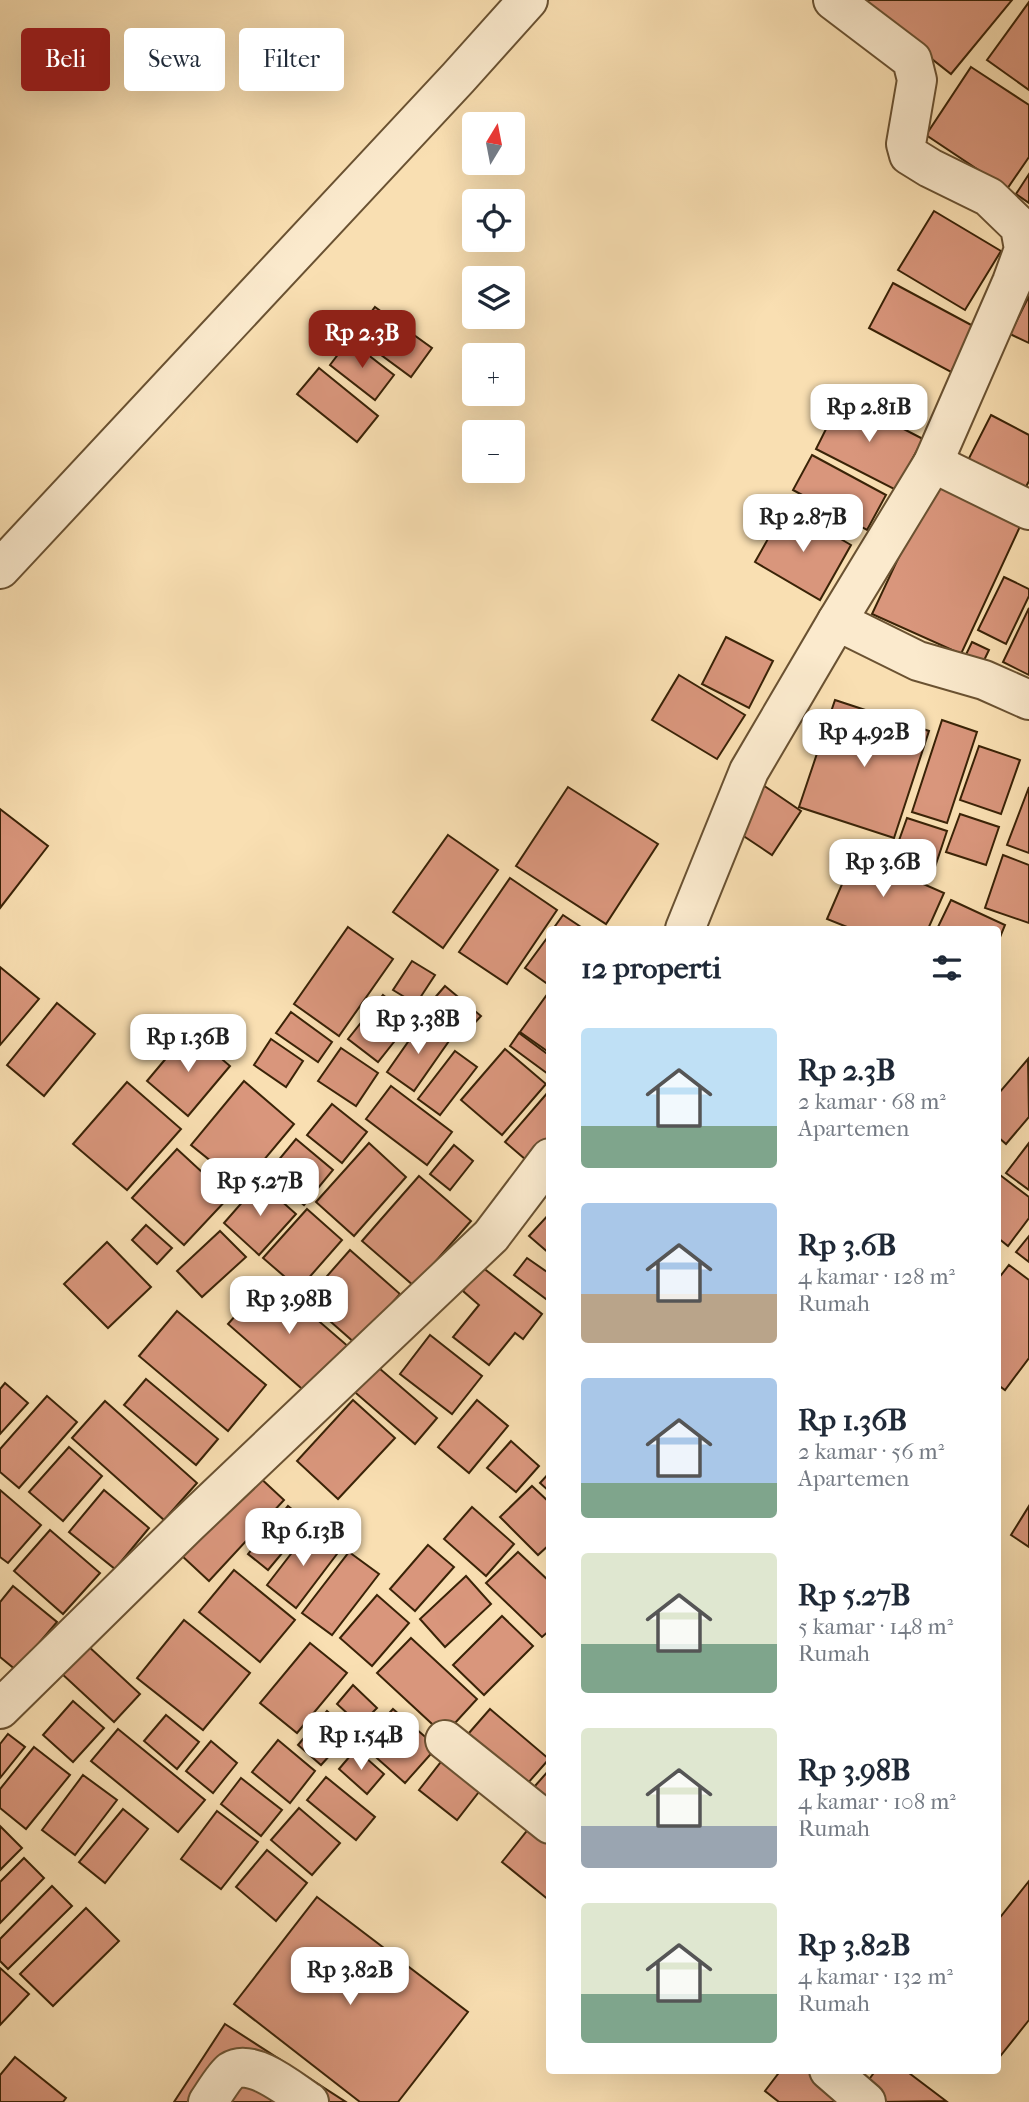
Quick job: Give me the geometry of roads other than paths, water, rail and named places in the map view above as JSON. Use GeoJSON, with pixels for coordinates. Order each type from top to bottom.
{"type":"FeatureCollection","features":[{"type":"Feature","properties":{"kind":"street"},"geometry":{"type":"LineString","coordinates":[[0,569],[528,0]]}},
{"type":"Feature","properties":{"kind":"street"},"geometry":{"type":"LineString","coordinates":[[686,926],[749,771],[933,463],[1024,249],[1020,227],[989,198],[909,155],[906,144],[917,80],[912,60],[833,0]]}},
{"type":"Feature","properties":{"kind":"street"},"geometry":{"type":"LineString","coordinates":[[933,463],[1029,510]]}},
{"type":"Feature","properties":{"kind":"street"},"geometry":{"type":"LineString","coordinates":[[837,621],[918,661],[984,680],[1029,700]]}},
{"type":"Feature","properties":{"kind":"street"},"geometry":{"type":"LineString","coordinates":[[0,1709],[187,1525],[492,1236],[546,1163]]}},
{"type":"Feature","properties":{"kind":"street"},"geometry":{"type":"LineString","coordinates":[[445,1740],[546,1821]]}},
{"type":"Feature","properties":{"kind":"street"},"geometry":{"type":"LineString","coordinates":[[208,2102],[231,2071],[246,2067],[266,2074],[309,2102]]}},
{"type":"Feature","properties":{"kind":"street"},"geometry":{"type":"LineString","coordinates":[[833,2074],[866,2102]]}}]}
